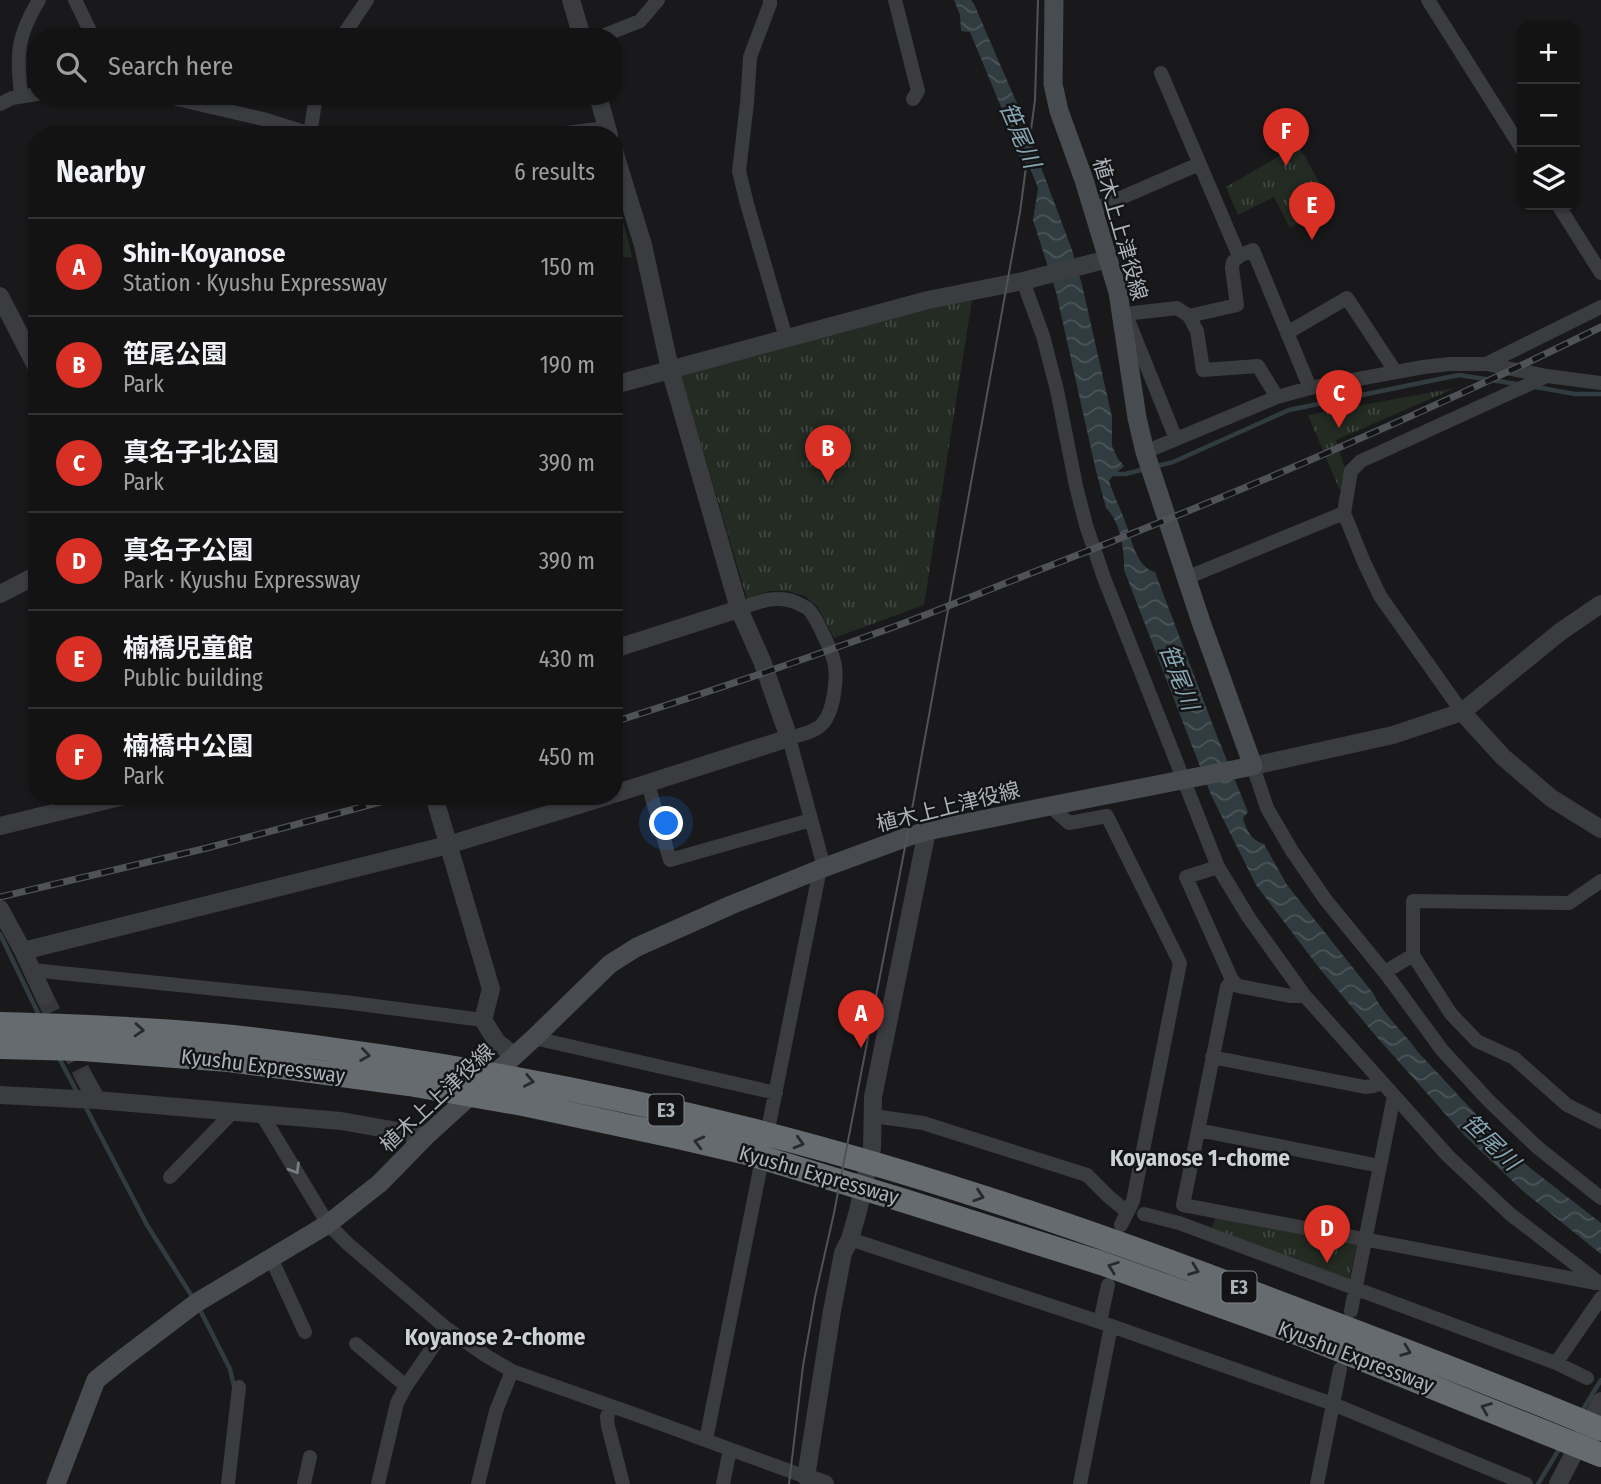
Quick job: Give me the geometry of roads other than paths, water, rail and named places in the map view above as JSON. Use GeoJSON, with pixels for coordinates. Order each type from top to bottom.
{"type":"FeatureCollection","features":[{"type":"Feature","properties":{"kind":"highway","name":"Kyushu Expressway"},"geometry":{"type":"LineString","coordinates":[[0,1024],[231,1037],[412,1073],[523,1104],[747,1153],[1101,1263],[1555,1423],[1601,1429]]}},
{"type":"Feature","properties":{"kind":"highway","name":"Kyushu Expressway"},"geometry":{"type":"LineString","coordinates":[[0,1046],[82,1049],[525,1080],[753,1130],[914,1175],[1169,1261],[1555,1423],[1601,1455]]}},
{"type":"Feature","properties":{"kind":"main road","name":"植木上上津役線"},"geometry":{"type":"LineString","coordinates":[[56,1484],[96,1380],[196,1304],[328,1224],[380,1183],[426,1136],[534,1038],[610,964],[637,947],[822,868],[928,831],[1249,766],[1145,452],[1137,418],[1122,307],[1102,260],[1093,210],[1059,111],[1053,84],[1054,0]]}},
{"type":"Feature","properties":{"kind":"street"},"geometry":{"type":"LineString","coordinates":[[21,96],[18,56],[20,39],[26,21],[39,0]]}},
{"type":"Feature","properties":{"kind":"street"},"geometry":{"type":"LineString","coordinates":[[75,0],[89,28]]}},
{"type":"Feature","properties":{"kind":"street"},"geometry":{"type":"LineString","coordinates":[[348,28],[367,0]]}},
{"type":"Feature","properties":{"kind":"street"},"geometry":{"type":"LineString","coordinates":[[571,0],[579,28]]}},
{"type":"Feature","properties":{"kind":"street"},"geometry":{"type":"LineString","coordinates":[[622,28],[640,21],[658,0]]}},
{"type":"Feature","properties":{"kind":"street"},"geometry":{"type":"LineString","coordinates":[[770,0],[750,57],[739,171],[786,338]]}},
{"type":"Feature","properties":{"kind":"street"},"geometry":{"type":"LineString","coordinates":[[895,0],[918,91],[913,99]]}},
{"type":"Feature","properties":{"kind":"street"},"geometry":{"type":"LineString","coordinates":[[1428,0],[1521,147]]}},
{"type":"Feature","properties":{"kind":"street"},"geometry":{"type":"LineString","coordinates":[[1161,73],[1239,257]]}},
{"type":"Feature","properties":{"kind":"street"},"geometry":{"type":"LineString","coordinates":[[0,104],[28,95]]}},
{"type":"Feature","properties":{"kind":"street"},"geometry":{"type":"LineString","coordinates":[[203,105],[286,126]]}},
{"type":"Feature","properties":{"kind":"street"},"geometry":{"type":"LineString","coordinates":[[312,126],[315,105]]}},
{"type":"Feature","properties":{"kind":"street"},"geometry":{"type":"LineString","coordinates":[[600,105],[606,126]]}},
{"type":"Feature","properties":{"kind":"street"},"geometry":{"type":"LineString","coordinates":[[1093,210],[1199,164]]}},
{"type":"Feature","properties":{"kind":"street"},"geometry":{"type":"LineString","coordinates":[[623,180],[643,245],[670,369],[739,609],[762,661],[789,738],[822,868],[706,1440]]}},
{"type":"Feature","properties":{"kind":"street"},"geometry":{"type":"LineString","coordinates":[[1561,210],[1601,273]]}},
{"type":"Feature","properties":{"kind":"street"},"geometry":{"type":"LineString","coordinates":[[1189,316],[1237,305],[1233,262],[1253,250],[1310,388]]}},
{"type":"Feature","properties":{"kind":"street"},"geometry":{"type":"LineString","coordinates":[[623,382],[928,300],[1027,280],[1102,260]]}},
{"type":"Feature","properties":{"kind":"street"},"geometry":{"type":"LineString","coordinates":[[1027,280],[1057,390],[1086,525],[1104,578],[1188,779],[1218,867],[1249,918],[1304,996],[1448,1156],[1502,1206],[1601,1284]]}},
{"type":"Feature","properties":{"kind":"street"},"geometry":{"type":"LineString","coordinates":[[0,296],[28,350]]}},
{"type":"Feature","properties":{"kind":"street"},"geometry":{"type":"LineString","coordinates":[[1287,333],[1346,298],[1395,371]]}},
{"type":"Feature","properties":{"kind":"street"},"geometry":{"type":"LineString","coordinates":[[1176,439],[1122,307],[1177,308],[1189,316],[1197,331],[1203,369],[1258,366],[1278,397]]}},
{"type":"Feature","properties":{"kind":"street"},"geometry":{"type":"LineString","coordinates":[[1486,364],[1601,307]]}},
{"type":"Feature","properties":{"kind":"street"},"geometry":{"type":"LineString","coordinates":[[1145,452],[1278,397],[1395,371],[1450,364],[1486,364],[1601,383]]}},
{"type":"Feature","properties":{"kind":"street"},"geometry":{"type":"LineString","coordinates":[[1547,376],[1361,461],[1351,471],[1344,513],[1380,596],[1462,712],[1503,757],[1551,799],[1601,829]]}},
{"type":"Feature","properties":{"kind":"street"},"geometry":{"type":"LineString","coordinates":[[1186,578],[1344,513]]}},
{"type":"Feature","properties":{"kind":"street"},"geometry":{"type":"LineString","coordinates":[[0,594],[28,580]]}},
{"type":"Feature","properties":{"kind":"street"},"geometry":{"type":"LineString","coordinates":[[623,646],[768,599],[791,601],[808,609],[818,625],[834,661],[836,674],[830,711],[823,724],[809,732],[623,791]]}},
{"type":"Feature","properties":{"kind":"street"},"geometry":{"type":"LineString","coordinates":[[1601,604],[1560,632],[1462,712],[1393,735],[1249,766],[1267,808],[1292,851],[1325,899],[1385,972],[1443,1050],[1488,1100],[1537,1147],[1601,1198]]}},
{"type":"Feature","properties":{"kind":"street"},"geometry":{"type":"LineString","coordinates":[[648,784],[670,860],[811,820]]}},
{"type":"Feature","properties":{"kind":"street"},"geometry":{"type":"LineString","coordinates":[[0,826],[87,805]]}},
{"type":"Feature","properties":{"kind":"street"},"geometry":{"type":"LineString","coordinates":[[437,805],[491,989],[483,1020],[497,1042],[514,1056]]}},
{"type":"Feature","properties":{"kind":"street"},"geometry":{"type":"LineString","coordinates":[[23,951],[448,845],[579,805]]}},
{"type":"Feature","properties":{"kind":"street"},"geometry":{"type":"LineString","coordinates":[[873,1116],[923,1123],[1087,1175],[1108,1196],[1124,1219],[1133,1201],[1180,963],[1107,816],[1069,823],[1050,806]]}},
{"type":"Feature","properties":{"kind":"street"},"geometry":{"type":"LineString","coordinates":[[806,1478],[832,1311],[843,1253],[858,1212],[872,1148],[873,1097],[928,831]]}},
{"type":"Feature","properties":{"kind":"street"},"geometry":{"type":"LineString","coordinates":[[1218,867],[1186,877],[1232,979],[1238,986],[1304,996]]}},
{"type":"Feature","properties":{"kind":"street"},"geometry":{"type":"LineString","coordinates":[[1601,881],[1569,903],[1413,901],[1413,955],[1451,1014],[1477,1041],[1514,1058],[1567,1105],[1601,1122]]}},
{"type":"Feature","properties":{"kind":"street"},"geometry":{"type":"LineString","coordinates":[[0,909],[44,996]]}},
{"type":"Feature","properties":{"kind":"street"},"geometry":{"type":"LineString","coordinates":[[1385,972],[1413,955]]}},
{"type":"Feature","properties":{"kind":"street"},"geometry":{"type":"LineString","coordinates":[[32,970],[483,1020]]}},
{"type":"Feature","properties":{"kind":"street"},"geometry":{"type":"LineString","coordinates":[[1179,1223],[1227,987],[1232,979]]}},
{"type":"Feature","properties":{"kind":"street"},"geometry":{"type":"LineString","coordinates":[[534,1038],[776,1093]]}},
{"type":"Feature","properties":{"kind":"street"},"geometry":{"type":"LineString","coordinates":[[1213,1057],[1365,1087],[1382,1083]]}},
{"type":"Feature","properties":{"kind":"street"},"geometry":{"type":"LineString","coordinates":[[85,1079],[86,1100]]}},
{"type":"Feature","properties":{"kind":"street"},"geometry":{"type":"LineString","coordinates":[[0,1096],[86,1100],[341,1121],[426,1136]]}},
{"type":"Feature","properties":{"kind":"street"},"geometry":{"type":"LineString","coordinates":[[1351,1311],[1394,1096]]}},
{"type":"Feature","properties":{"kind":"street"},"geometry":{"type":"LineString","coordinates":[[170,1177],[233,1112]]}},
{"type":"Feature","properties":{"kind":"street"},"geometry":{"type":"LineString","coordinates":[[262,1115],[328,1224],[446,1328],[512,1371],[825,1484]]}},
{"type":"Feature","properties":{"kind":"street"},"geometry":{"type":"LineString","coordinates":[[1198,1130],[1380,1167]]}},
{"type":"Feature","properties":{"kind":"street"},"geometry":{"type":"LineString","coordinates":[[1183,1205],[1601,1284]]}},
{"type":"Feature","properties":{"kind":"street"},"geometry":{"type":"LineString","coordinates":[[1144,1214],[1179,1223],[1556,1363],[1587,1378]]}},
{"type":"Feature","properties":{"kind":"street"},"geometry":{"type":"LineString","coordinates":[[850,1239],[1333,1404],[1525,1483]]}},
{"type":"Feature","properties":{"kind":"street"},"geometry":{"type":"LineString","coordinates":[[271,1258],[305,1332]]}},
{"type":"Feature","properties":{"kind":"street"},"geometry":{"type":"LineString","coordinates":[[1080,1484],[1105,1324],[1108,1285]]}},
{"type":"Feature","properties":{"kind":"street"},"geometry":{"type":"LineString","coordinates":[[1556,1363],[1601,1298]]}},
{"type":"Feature","properties":{"kind":"street"},"geometry":{"type":"LineString","coordinates":[[378,1484],[397,1402],[446,1328]]}},
{"type":"Feature","properties":{"kind":"street"},"geometry":{"type":"LineString","coordinates":[[356,1344],[406,1385]]}},
{"type":"Feature","properties":{"kind":"street"},"geometry":{"type":"LineString","coordinates":[[1317,1484],[1340,1369]]}},
{"type":"Feature","properties":{"kind":"street"},"geometry":{"type":"LineString","coordinates":[[478,1484],[496,1411],[512,1371]]}},
{"type":"Feature","properties":{"kind":"street"},"geometry":{"type":"LineString","coordinates":[[228,1484],[239,1387]]}},
{"type":"Feature","properties":{"kind":"street"},"geometry":{"type":"LineString","coordinates":[[1558,1484],[1601,1401]]}},
{"type":"Feature","properties":{"kind":"street"},"geometry":{"type":"LineString","coordinates":[[611,1406],[607,1417],[608,1426],[623,1484]]}},
{"type":"Feature","properties":{"kind":"street"},"geometry":{"type":"LineString","coordinates":[[723,1484],[730,1450]]}},
{"type":"Feature","properties":{"kind":"street"},"geometry":{"type":"LineString","coordinates":[[304,1484],[310,1457]]}},
{"type":"Feature","properties":{"kind":"water","name":"笹尾川"},"geometry":{"type":"Polygon","coordinates":[[[954,0],[971,0],[974,4],[1019,108],[1072,250],[1112,417],[1112,446],[1124,466],[1109,481],[1139,559],[1143,565],[1155,572],[1248,812],[1243,818],[1248,831],[1255,840],[1264,844],[1287,885],[1418,1052],[1516,1157],[1601,1223],[1601,1254],[1524,1192],[1464,1135],[1320,969],[1256,885],[1211,795],[1124,570],[1121,537],[1115,520],[1106,508],[1056,292],[1033,220],[1038,188],[1030,168],[1017,153],[970,32],[961,31],[960,15],[954,0]]]}},
{"type":"Feature","properties":{"kind":"waterway"},"geometry":{"type":"LineString","coordinates":[[1157,466],[1173,462],[1289,410],[1459,375],[1517,384]]}},
{"type":"Feature","properties":{"kind":"waterway"},"geometry":{"type":"LineString","coordinates":[[1536,387],[1575,394],[1601,394]]}},
{"type":"Feature","properties":{"kind":"waterway"},"geometry":{"type":"LineString","coordinates":[[1112,474],[1145,469]]}},
{"type":"Feature","properties":{"kind":"waterway"},"geometry":{"type":"LineString","coordinates":[[0,934],[39,1015]]}},
{"type":"Feature","properties":{"kind":"waterway"},"geometry":{"type":"LineString","coordinates":[[59,1058],[78,1094]]}},
{"type":"Feature","properties":{"kind":"waterway"},"geometry":{"type":"LineString","coordinates":[[84,1104],[147,1225],[193,1298]]}},
{"type":"Feature","properties":{"kind":"waterway"},"geometry":{"type":"LineString","coordinates":[[199,1308],[230,1369],[234,1386]]}},
{"type":"Feature","properties":{"kind":"waterway"},"geometry":{"type":"LineString","coordinates":[[1582,1411],[1601,1380]]}},
{"type":"Feature","properties":{"kind":"waterway"},"geometry":{"type":"LineString","coordinates":[[1538,1484],[1561,1446]]}},
{"type":"Feature","properties":{"kind":"tunnel"},"geometry":{"type":"LineString","coordinates":[[44,996],[85,1079]]}},
{"type":"Feature","properties":{"kind":"tram line"},"geometry":{"type":"LineString","coordinates":[[789,1484],[803,1366],[815,1297],[834,1213],[907,837],[1020,212],[1035,100],[1038,0]]}},
{"type":"Feature","properties":{"kind":"railway"},"geometry":{"type":"LineString","coordinates":[[623,719],[888,629],[1122,538],[1398,422],[1601,327]]}},
{"type":"Feature","properties":{"kind":"railway"},"geometry":{"type":"LineString","coordinates":[[0,897],[207,848],[369,805]]}},
{"type":"Feature","properties":{"kind":"place","name":"楠橋中公園"},"geometry":{"type":"Point","coordinates":[1286,166]}},
{"type":"Feature","properties":{"kind":"place","name":"楠橋児童館"},"geometry":{"type":"Point","coordinates":[1312,240]}},
{"type":"Feature","properties":{"kind":"place","name":"真名子北公園"},"geometry":{"type":"Point","coordinates":[1339,428]}},
{"type":"Feature","properties":{"kind":"place","name":"笹尾公園"},"geometry":{"type":"Point","coordinates":[828,483]}},
{"type":"Feature","properties":{"kind":"place","name":"Shin-Koyanose"},"geometry":{"type":"Point","coordinates":[861,1048]}},
{"type":"Feature","properties":{"kind":"place","name":"真名子公園"},"geometry":{"type":"Point","coordinates":[1327,1263]}},
{"type":"Feature","properties":{"kind":"district","name":"Koyanose 1-chome"},"geometry":{"type":"Point","coordinates":[1200,1158]}},
{"type":"Feature","properties":{"kind":"district","name":"Koyanose 2-chome"},"geometry":{"type":"Point","coordinates":[495,1337]}}]}
